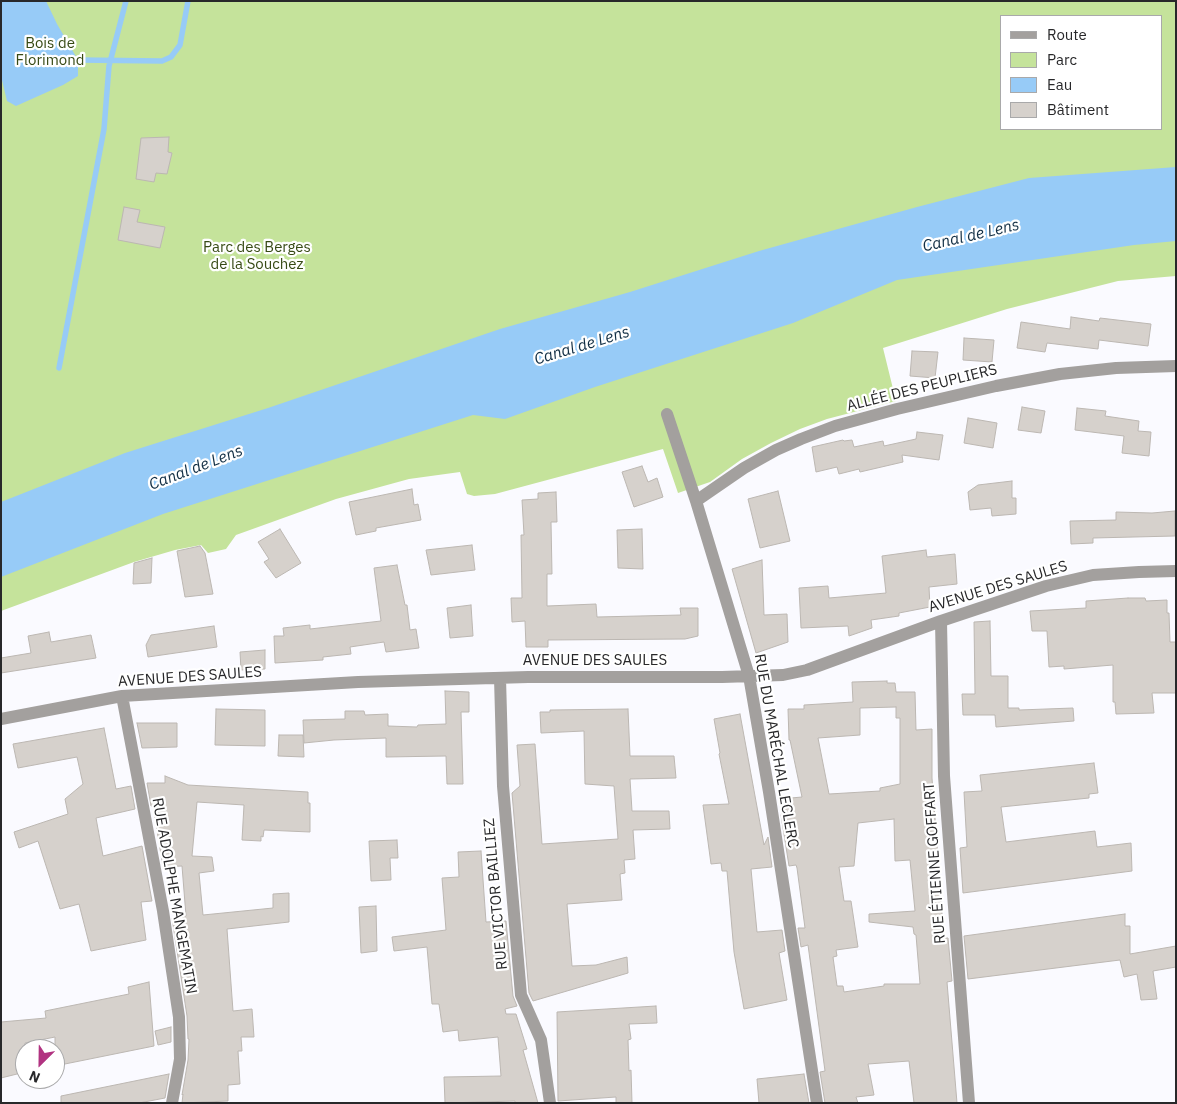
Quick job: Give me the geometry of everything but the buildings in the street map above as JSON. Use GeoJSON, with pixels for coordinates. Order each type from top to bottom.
{"type":"FeatureCollection","features":[{"type":"Feature","properties":{"kind":"street","name":"ALLÉE DES PEUPLIERS"},"geometry":{"type":"LineString","coordinates":[[696,501],[744,468],[800,439],[897,409],[1033,379],[1116,368],[1176,366]]}},
{"type":"Feature","properties":{"kind":"street","name":"RUE DU MARÉCHAL LECLERC"},"geometry":{"type":"LineString","coordinates":[[667,414],[696,501],[749,676],[769,792],[817,1103]]}},
{"type":"Feature","properties":{"kind":"street","name":"AVENUE DES SAULES"},"geometry":{"type":"LineString","coordinates":[[1,719],[122,696],[358,682],[528,677],[783,675],[807,670],[941,621],[1046,586],[1093,575],[1176,571]]}},
{"type":"Feature","properties":{"kind":"street","name":"RUE ÉTIENNE GOFFART"},"geometry":{"type":"LineString","coordinates":[[941,621],[944,776],[969,1103]]}},
{"type":"Feature","properties":{"kind":"street","name":"RUE VICTOR BAILLIEZ"},"geometry":{"type":"LineString","coordinates":[[500,678],[503,786],[521,995],[541,1040],[550,1103]]}},
{"type":"Feature","properties":{"kind":"street","name":"RUE ADOLPHE MANGEMATIN"},"geometry":{"type":"LineString","coordinates":[[122,696],[163,910],[179,1017],[180,1059],[172,1103]]}},
{"type":"Feature","properties":{"kind":"green space","name":"Parc des Berges de la Souchez"},"geometry":{"type":"Polygon","coordinates":[[[1,1],[1176,1],[1176,276],[1118,281],[1007,309],[883,348],[896,401],[827,419],[800,429],[742,459],[710,482],[678,493],[663,449],[495,494],[474,496],[467,494],[460,472],[409,479],[336,499],[236,535],[226,549],[208,553],[201,545],[175,550],[134,562],[1,611],[1,1]]]}},
{"type":"Feature","properties":{"kind":"water"},"geometry":{"type":"Polygon","coordinates":[[[1,1],[46,1],[78,60],[78,76],[63,85],[16,106],[7,101],[1,76],[1,1]]]}},
{"type":"Feature","properties":{"kind":"water","name":"Canal de Lens"},"geometry":{"type":"Polygon","coordinates":[[[1176,167],[1176,241],[1134,245],[897,280],[793,323],[595,387],[505,419],[473,415],[163,514],[1,577],[1,502],[125,453],[268,408],[500,329],[630,292],[759,251],[917,207],[1029,178],[1176,167]]]}},
{"type":"Feature","properties":{"kind":"waterway"},"geometry":{"type":"LineString","coordinates":[[59,368],[104,129],[109,66],[126,1]]}},
{"type":"Feature","properties":{"kind":"waterway"},"geometry":{"type":"LineString","coordinates":[[78,60],[162,61],[171,57],[180,45],[188,1]]}},
{"type":"Feature","properties":{"kind":"park label","name":"Bois de Florimond"},"geometry":{"type":"Point","coordinates":[50,52]}}]}
